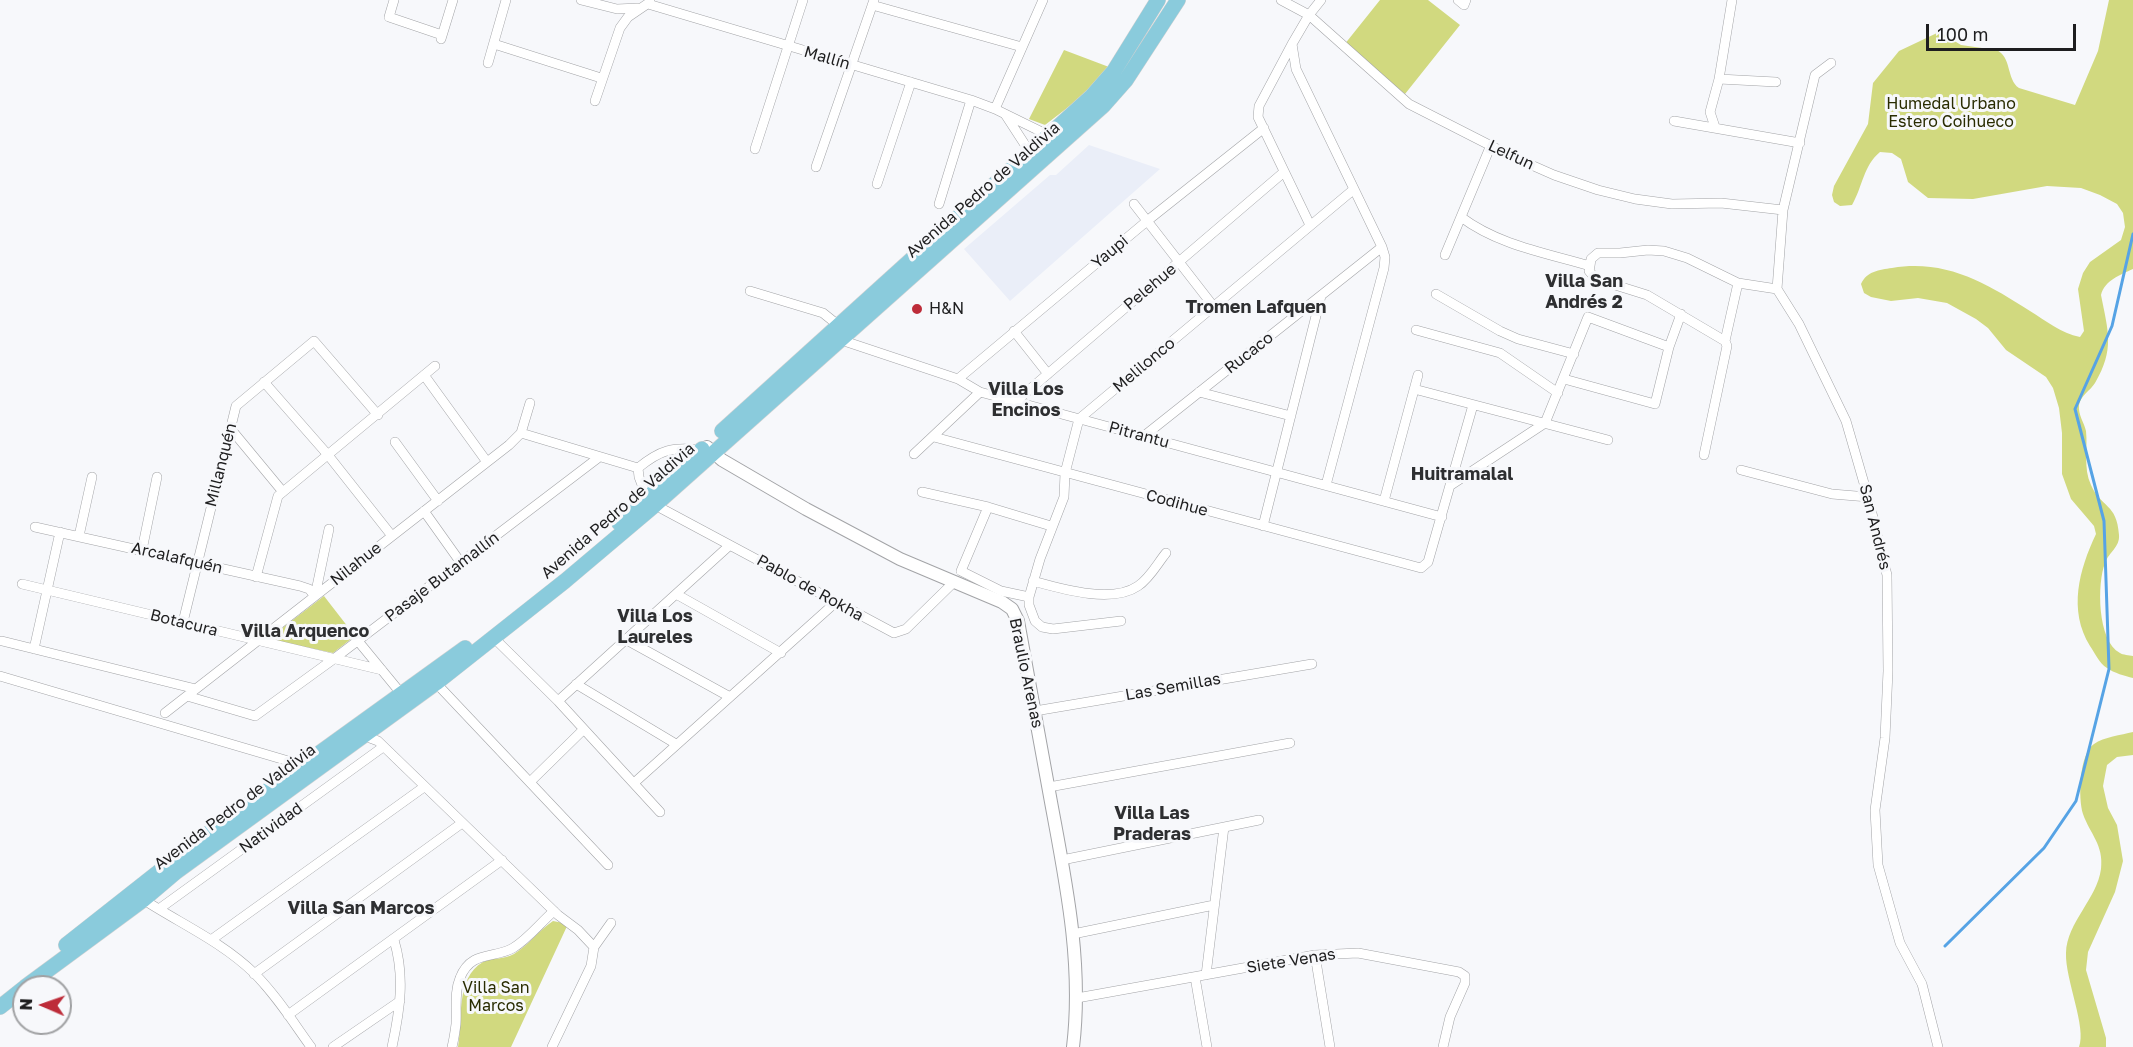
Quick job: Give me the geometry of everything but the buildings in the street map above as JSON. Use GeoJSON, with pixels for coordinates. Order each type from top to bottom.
{"type":"FeatureCollection","features":[{"type":"Feature","properties":{"kind":"main road","name":"Avenida Pedro de Valdivia"},"geometry":{"type":"LineString","coordinates":[[137,896],[176,872],[362,735],[379,738],[404,698],[436,683],[494,639],[1035,157],[1050,134],[1092,96],[1114,71],[1158,0]]}},
{"type":"Feature","properties":{"kind":"main road"},"geometry":{"type":"LineString","coordinates":[[1144,23],[1160,10],[1166,0]]}},
{"type":"Feature","properties":{"kind":"main road","name":"Avenida Pedro de Valdivia"},"geometry":{"type":"LineString","coordinates":[[1035,157],[1060,146],[1103,106],[1126,80],[1178,0]]}},
{"type":"Feature","properties":{"kind":"main road","name":"Avenida Pedro de Valdivia"},"geometry":{"type":"LineString","coordinates":[[36,975],[61,950],[137,896],[302,765],[404,698],[604,536],[651,501]]}},
{"type":"Feature","properties":{"kind":"main road","name":"Avenida Pedro de Valdivia"},"geometry":{"type":"LineString","coordinates":[[0,1007],[12,997]]}},
{"type":"Feature","properties":{"kind":"street"},"geometry":{"type":"LineString","coordinates":[[394,0],[389,17],[442,38],[453,0]]}},
{"type":"Feature","properties":{"kind":"street"},"geometry":{"type":"LineString","coordinates":[[488,63],[506,0]]}},
{"type":"Feature","properties":{"kind":"street"},"geometry":{"type":"LineString","coordinates":[[580,0],[617,9],[638,8]]}},
{"type":"Feature","properties":{"kind":"street"},"geometry":{"type":"LineString","coordinates":[[755,149],[803,0]]}},
{"type":"Feature","properties":{"kind":"street"},"geometry":{"type":"LineString","coordinates":[[995,109],[1042,0]]}},
{"type":"Feature","properties":{"kind":"street","name":"Lelfun"},"geometry":{"type":"LineString","coordinates":[[1281,0],[1309,15],[1409,104],[1554,175],[1598,190],[1635,199],[1672,204],[1721,203],[1783,210]]}},
{"type":"Feature","properties":{"kind":"street"},"geometry":{"type":"LineString","coordinates":[[1310,225],[1258,117],[1259,106],[1292,44],[1321,0]]}},
{"type":"Feature","properties":{"kind":"street"},"geometry":{"type":"LineString","coordinates":[[1715,127],[1710,112],[1719,79],[1732,0]]}},
{"type":"Feature","properties":{"kind":"street"},"geometry":{"type":"LineString","coordinates":[[595,101],[620,28],[638,8],[650,2]]}},
{"type":"Feature","properties":{"kind":"street","name":"Mallín"},"geometry":{"type":"LineString","coordinates":[[650,2],[787,46],[971,100],[1050,134],[1060,146]]}},
{"type":"Feature","properties":{"kind":"street"},"geometry":{"type":"LineString","coordinates":[[816,167],[873,2],[1022,47]]}},
{"type":"Feature","properties":{"kind":"street"},"geometry":{"type":"LineString","coordinates":[[494,44],[601,78]]}},
{"type":"Feature","properties":{"kind":"street"},"geometry":{"type":"LineString","coordinates":[[1292,44],[1296,69],[1385,257],[1326,485]]}},
{"type":"Feature","properties":{"kind":"street"},"geometry":{"type":"LineString","coordinates":[[1725,341],[1647,295],[1596,279],[1589,271],[1592,259],[1598,253],[1664,251],[1687,258],[1738,283],[1777,289],[1783,210],[1815,75],[1831,63]]}},
{"type":"Feature","properties":{"kind":"street"},"geometry":{"type":"LineString","coordinates":[[1719,79],[1776,82]]}},
{"type":"Feature","properties":{"kind":"street"},"geometry":{"type":"LineString","coordinates":[[877,184],[911,82]]}},
{"type":"Feature","properties":{"kind":"street"},"geometry":{"type":"LineString","coordinates":[[939,204],[971,100]]}},
{"type":"Feature","properties":{"kind":"street"},"geometry":{"type":"LineString","coordinates":[[1005,114],[1035,157]]}},
{"type":"Feature","properties":{"kind":"street"},"geometry":{"type":"LineString","coordinates":[[1674,121],[1800,143]]}},
{"type":"Feature","properties":{"kind":"street","name":"Yaupi"},"geometry":{"type":"LineString","coordinates":[[958,379],[1147,221],[1264,128]]}},
{"type":"Feature","properties":{"kind":"street"},"geometry":{"type":"LineString","coordinates":[[1445,255],[1491,146]]}},
{"type":"Feature","properties":{"kind":"street","name":"Pelehue"},"geometry":{"type":"LineString","coordinates":[[1016,402],[1284,172]]}},
{"type":"Feature","properties":{"kind":"street","name":"Melilonco"},"geometry":{"type":"LineString","coordinates":[[1079,419],[1353,190]]}},
{"type":"Feature","properties":{"kind":"street"},"geometry":{"type":"LineString","coordinates":[[1134,204],[1214,307]]}},
{"type":"Feature","properties":{"kind":"street"},"geometry":{"type":"LineString","coordinates":[[1461,217],[1478,230],[1495,238],[1590,266]]}},
{"type":"Feature","properties":{"kind":"street","name":"Rucaco"},"geometry":{"type":"LineString","coordinates":[[1144,436],[1382,247]]}},
{"type":"Feature","properties":{"kind":"street"},"geometry":{"type":"LineString","coordinates":[[1704,455],[1738,283]]}},
{"type":"Feature","properties":{"kind":"street","name":"San Andrés"},"geometry":{"type":"LineString","coordinates":[[1777,289],[1799,324],[1846,421],[1887,575],[1888,671],[1885,738],[1875,810],[1878,865],[1900,943],[1922,984],[1938,1047]]}},
{"type":"Feature","properties":{"kind":"street","name":"Pitrantu"},"geometry":{"type":"LineString","coordinates":[[750,291],[823,313],[840,332],[958,379],[980,392],[1442,516]]}},
{"type":"Feature","properties":{"kind":"street"},"geometry":{"type":"LineString","coordinates":[[1436,294],[1509,335],[1574,354]]}},
{"type":"Feature","properties":{"kind":"street"},"geometry":{"type":"LineString","coordinates":[[1263,525],[1321,296]]}},
{"type":"Feature","properties":{"kind":"street"},"geometry":{"type":"LineString","coordinates":[[1564,379],[1655,404],[1669,346],[1681,314]]}},
{"type":"Feature","properties":{"kind":"street"},"geometry":{"type":"LineString","coordinates":[[1451,485],[1545,423],[1588,317],[1669,346]]}},
{"type":"Feature","properties":{"kind":"street"},"geometry":{"type":"LineString","coordinates":[[1416,330],[1500,353],[1558,393]]}},
{"type":"Feature","properties":{"kind":"street"},"geometry":{"type":"LineString","coordinates":[[1014,332],[1048,374]]}},
{"type":"Feature","properties":{"kind":"street","name":"Millanquén"},"geometry":{"type":"LineString","coordinates":[[183,622],[236,406],[314,341],[378,415]]}},
{"type":"Feature","properties":{"kind":"street"},"geometry":{"type":"LineString","coordinates":[[256,577],[275,501],[435,366]]}},
{"type":"Feature","properties":{"kind":"street"},"geometry":{"type":"LineString","coordinates":[[424,375],[487,462]]}},
{"type":"Feature","properties":{"kind":"street"},"geometry":{"type":"LineString","coordinates":[[1384,501],[1418,375]]}},
{"type":"Feature","properties":{"kind":"street"},"geometry":{"type":"LineString","coordinates":[[264,382],[328,455],[392,536]]}},
{"type":"Feature","properties":{"kind":"street"},"geometry":{"type":"LineString","coordinates":[[1414,389],[1608,440]]}},
{"type":"Feature","properties":{"kind":"street"},"geometry":{"type":"LineString","coordinates":[[914,454],[980,392]]}},
{"type":"Feature","properties":{"kind":"street"},"geometry":{"type":"LineString","coordinates":[[1199,392],[1291,416]]}},
{"type":"Feature","properties":{"kind":"street"},"geometry":{"type":"LineString","coordinates":[[530,404],[521,433],[598,458],[638,468]]}},
{"type":"Feature","properties":{"kind":"street"},"geometry":{"type":"LineString","coordinates":[[1442,516],[1473,405]]}},
{"type":"Feature","properties":{"kind":"street"},"geometry":{"type":"LineString","coordinates":[[1079,419],[1065,473],[1064,497],[1051,526],[1029,597],[1031,613],[1042,627],[1053,629],[1121,621]]}},
{"type":"Feature","properties":{"kind":"street"},"geometry":{"type":"LineString","coordinates":[[230,428],[283,492]]}},
{"type":"Feature","properties":{"kind":"street","name":"Nilahue"},"geometry":{"type":"LineString","coordinates":[[165,713],[438,501],[521,433]]}},
{"type":"Feature","properties":{"kind":"street","name":"Codihue"},"geometry":{"type":"LineString","coordinates":[[934,437],[1421,567],[1428,562],[1442,516]]}},
{"type":"Feature","properties":{"kind":"street"},"geometry":{"type":"LineString","coordinates":[[394,442],[438,501]]}},
{"type":"Feature","properties":{"kind":"street"},"geometry":{"type":"LineString","coordinates":[[638,468],[658,453],[670,449],[707,450]]}},
{"type":"Feature","properties":{"kind":"street","name":"Braulio Arenas"},"geometry":{"type":"LineString","coordinates":[[707,450],[854,535],[900,559],[1002,602],[1014,612],[1018,621],[1035,711],[1073,934],[1077,998],[1073,1047]]}},
{"type":"Feature","properties":{"kind":"street","name":"Pasaje Butamallín"},"geometry":{"type":"LineString","coordinates":[[187,696],[255,716],[598,458]]}},
{"type":"Feature","properties":{"kind":"street"},"geometry":{"type":"LineString","coordinates":[[638,468],[639,477],[651,501]]}},
{"type":"Feature","properties":{"kind":"street"},"geometry":{"type":"LineString","coordinates":[[1741,470],[1832,494],[1868,497]]}},
{"type":"Feature","properties":{"kind":"street"},"geometry":{"type":"LineString","coordinates":[[79,536],[92,477]]}},
{"type":"Feature","properties":{"kind":"street"},"geometry":{"type":"LineString","coordinates":[[142,550],[157,477]]}},
{"type":"Feature","properties":{"kind":"street"},"geometry":{"type":"LineString","coordinates":[[922,492],[988,507],[1051,526]]}},
{"type":"Feature","properties":{"kind":"street","name":"Pablo de Rokha"},"geometry":{"type":"LineString","coordinates":[[651,501],[889,631],[898,633],[906,629],[954,582]]}},
{"type":"Feature","properties":{"kind":"street"},"geometry":{"type":"LineString","coordinates":[[988,507],[961,571],[1001,591],[1029,597]]}},
{"type":"Feature","properties":{"kind":"street"},"geometry":{"type":"LineString","coordinates":[[424,511],[461,562]]}},
{"type":"Feature","properties":{"kind":"street","name":"Arcalafquén"},"geometry":{"type":"LineString","coordinates":[[35,527],[300,586],[309,589],[315,596]]}},
{"type":"Feature","properties":{"kind":"street"},"geometry":{"type":"LineString","coordinates":[[315,596],[329,529]]}},
{"type":"Feature","properties":{"kind":"street"},"geometry":{"type":"LineString","coordinates":[[34,649],[60,532]]}},
{"type":"Feature","properties":{"kind":"street"},"geometry":{"type":"LineString","coordinates":[[558,701],[730,544]]}},
{"type":"Feature","properties":{"kind":"street"},"geometry":{"type":"LineString","coordinates":[[1033,581],[1082,594],[1118,592],[1137,587],[1166,553]]}},
{"type":"Feature","properties":{"kind":"street","name":"Botacura"},"geometry":{"type":"LineString","coordinates":[[22,584],[382,670]]}},
{"type":"Feature","properties":{"kind":"street"},"geometry":{"type":"LineString","coordinates":[[676,594],[781,653]]}},
{"type":"Feature","properties":{"kind":"street"},"geometry":{"type":"LineString","coordinates":[[634,783],[836,602]]}},
{"type":"Feature","properties":{"kind":"street"},"geometry":{"type":"LineString","coordinates":[[494,639],[558,701],[660,812]]}},
{"type":"Feature","properties":{"kind":"street"},"geometry":{"type":"LineString","coordinates":[[625,639],[730,697]]}},
{"type":"Feature","properties":{"kind":"street"},"geometry":{"type":"LineString","coordinates":[[358,640],[404,698]]}},
{"type":"Feature","properties":{"kind":"street"},"geometry":{"type":"LineString","coordinates":[[2,641],[196,689]]}},
{"type":"Feature","properties":{"kind":"street","name":"Las Semillas"},"geometry":{"type":"LineString","coordinates":[[1035,711],[1312,664]]}},
{"type":"Feature","properties":{"kind":"street"},"geometry":{"type":"LineString","coordinates":[[0,676],[302,765]]}},
{"type":"Feature","properties":{"kind":"street"},"geometry":{"type":"LineString","coordinates":[[436,683],[608,865]]}},
{"type":"Feature","properties":{"kind":"street"},"geometry":{"type":"LineString","coordinates":[[576,684],[676,744]]}},
{"type":"Feature","properties":{"kind":"street"},"geometry":{"type":"LineString","coordinates":[[530,782],[583,730]]}},
{"type":"Feature","properties":{"kind":"street"},"geometry":{"type":"LineString","coordinates":[[379,738],[424,787],[594,947]]}},
{"type":"Feature","properties":{"kind":"street","name":"Natividad"},"geometry":{"type":"LineString","coordinates":[[159,909],[379,738]]}},
{"type":"Feature","properties":{"kind":"street"},"geometry":{"type":"LineString","coordinates":[[1048,787],[1290,742]]}},
{"type":"Feature","properties":{"kind":"street"},"geometry":{"type":"LineString","coordinates":[[211,940],[424,787]]}},
{"type":"Feature","properties":{"kind":"street"},"geometry":{"type":"LineString","coordinates":[[1062,860],[1260,820]]}},
{"type":"Feature","properties":{"kind":"street"},"geometry":{"type":"LineString","coordinates":[[254,974],[462,823]]}},
{"type":"Feature","properties":{"kind":"street"},"geometry":{"type":"LineString","coordinates":[[1206,975],[1224,827]]}},
{"type":"Feature","properties":{"kind":"street"},"geometry":{"type":"LineString","coordinates":[[288,1015],[502,860]]}},
{"type":"Feature","properties":{"kind":"street"},"geometry":{"type":"LineString","coordinates":[[137,896],[211,940],[254,974],[311,1047]]}},
{"type":"Feature","properties":{"kind":"street"},"geometry":{"type":"LineString","coordinates":[[1073,934],[1214,905]]}},
{"type":"Feature","properties":{"kind":"street"},"geometry":{"type":"LineString","coordinates":[[452,1047],[456,1025],[457,991],[464,970],[483,955],[515,947],[556,913]]}},
{"type":"Feature","properties":{"kind":"street"},"geometry":{"type":"LineString","coordinates":[[552,1047],[591,966],[594,947],[611,923]]}},
{"type":"Feature","properties":{"kind":"street"},"geometry":{"type":"LineString","coordinates":[[392,1047],[402,978],[394,940]]}},
{"type":"Feature","properties":{"kind":"street","name":"Siete Venas"},"geometry":{"type":"LineString","coordinates":[[1077,998],[1315,955],[1359,953],[1459,972],[1465,976],[1465,983],[1450,1017],[1443,1047]]}},
{"type":"Feature","properties":{"kind":"street"},"geometry":{"type":"LineString","coordinates":[[1315,955],[1329,1047]]}},
{"type":"Feature","properties":{"kind":"street"},"geometry":{"type":"LineString","coordinates":[[1195,977],[1207,1047]]}},
{"type":"Feature","properties":{"kind":"street"},"geometry":{"type":"LineString","coordinates":[[333,1047],[400,1001]]}},
{"type":"Feature","properties":{"kind":"shaded area"},"geometry":{"type":"Polygon","coordinates":[[[1089,145],[1160,169],[1010,301],[964,249],[1050,175],[1056,175],[1089,145]]]}},
{"type":"Feature","properties":{"kind":"green space"},"geometry":{"type":"Polygon","coordinates":[[[1380,0],[1428,0],[1460,25],[1405,94],[1344,45],[1380,0]]]}},
{"type":"Feature","properties":{"kind":"green space","name":"Humedal Urbano Estero Coihueco"},"geometry":{"type":"Polygon","coordinates":[[[2109,0],[2133,0],[2133,269],[2106,285],[2101,295],[2108,350],[2101,371],[2095,383],[2082,398],[2079,409],[2086,431],[2086,465],[2091,485],[2099,498],[2112,511],[2118,525],[2118,543],[2107,559],[2102,572],[2100,597],[2103,625],[2112,647],[2121,654],[2133,656],[2133,678],[2116,673],[2104,666],[2083,632],[2079,618],[2078,590],[2085,562],[2096,534],[2094,526],[2071,499],[2062,474],[2062,433],[2059,408],[2053,388],[2046,377],[2006,350],[1988,328],[1976,319],[1947,303],[1918,298],[1891,301],[1871,297],[1864,293],[1861,284],[1870,274],[1887,269],[1912,266],[1948,270],[1997,291],[2060,330],[2080,337],[2084,331],[2078,289],[2083,273],[2090,262],[2121,240],[2125,227],[2123,213],[2117,204],[2081,188],[2047,186],[1973,199],[1928,198],[1908,182],[1901,159],[1892,153],[1880,152],[1870,164],[1852,205],[1840,206],[1834,202],[1832,195],[1834,186],[1868,124],[1873,83],[1899,51],[1937,33],[1961,45],[1996,50],[2005,57],[2012,79],[2019,88],[2075,105],[2098,51],[2109,0]]]}},
{"type":"Feature","properties":{"kind":"green space"},"geometry":{"type":"Polygon","coordinates":[[[1064,50],[1109,67],[1084,95],[1045,125],[1029,119],[1064,50]]]}},
{"type":"Feature","properties":{"kind":"green space"},"geometry":{"type":"Polygon","coordinates":[[[324,596],[355,636],[333,653],[268,639],[324,596]]]}},
{"type":"Feature","properties":{"kind":"green space"},"geometry":{"type":"Polygon","coordinates":[[[2133,732],[2133,755],[2117,757],[2107,765],[2103,786],[2108,808],[2117,825],[2123,861],[2115,892],[2088,952],[2086,970],[2106,1038],[2106,1047],[2079,1047],[2080,1028],[2066,953],[2071,931],[2094,890],[2101,869],[2098,846],[2081,807],[2081,777],[2085,757],[2094,744],[2133,732]]]}},
{"type":"Feature","properties":{"kind":"green space","name":"Villa San Marcos"},"geometry":{"type":"Polygon","coordinates":[[[553,921],[568,924],[511,1047],[458,1047],[464,989],[474,969],[487,960],[514,954],[553,921]]]}},
{"type":"Feature","properties":{"kind":"waterway"},"geometry":{"type":"LineString","coordinates":[[1945,946],[2044,848],[2076,801],[2109,669],[2104,521],[2075,409],[2112,326],[2133,234]]}},
{"type":"Feature","properties":{"kind":"place","name":"H&N"},"geometry":{"type":"Point","coordinates":[917,309]}},
{"type":"Feature","properties":{"kind":"district","name":"Villa San Andrés 2"},"geometry":{"type":"Point","coordinates":[1584,291]}},
{"type":"Feature","properties":{"kind":"district","name":"Tromen Lafquen"},"geometry":{"type":"Point","coordinates":[1256,307]}},
{"type":"Feature","properties":{"kind":"district","name":"Villa Los Encinos"},"geometry":{"type":"Point","coordinates":[1026,399]}},
{"type":"Feature","properties":{"kind":"district","name":"Huitramalal"},"geometry":{"type":"Point","coordinates":[1462,474]}},
{"type":"Feature","properties":{"kind":"district","name":"Villa Los Laureles"},"geometry":{"type":"Point","coordinates":[655,626]}},
{"type":"Feature","properties":{"kind":"district","name":"Villa Arquenco"},"geometry":{"type":"Point","coordinates":[305,631]}},
{"type":"Feature","properties":{"kind":"district","name":"Villa Las Praderas"},"geometry":{"type":"Point","coordinates":[1152,823]}},
{"type":"Feature","properties":{"kind":"district","name":"Villa San Marcos"},"geometry":{"type":"Point","coordinates":[361,908]}}]}
